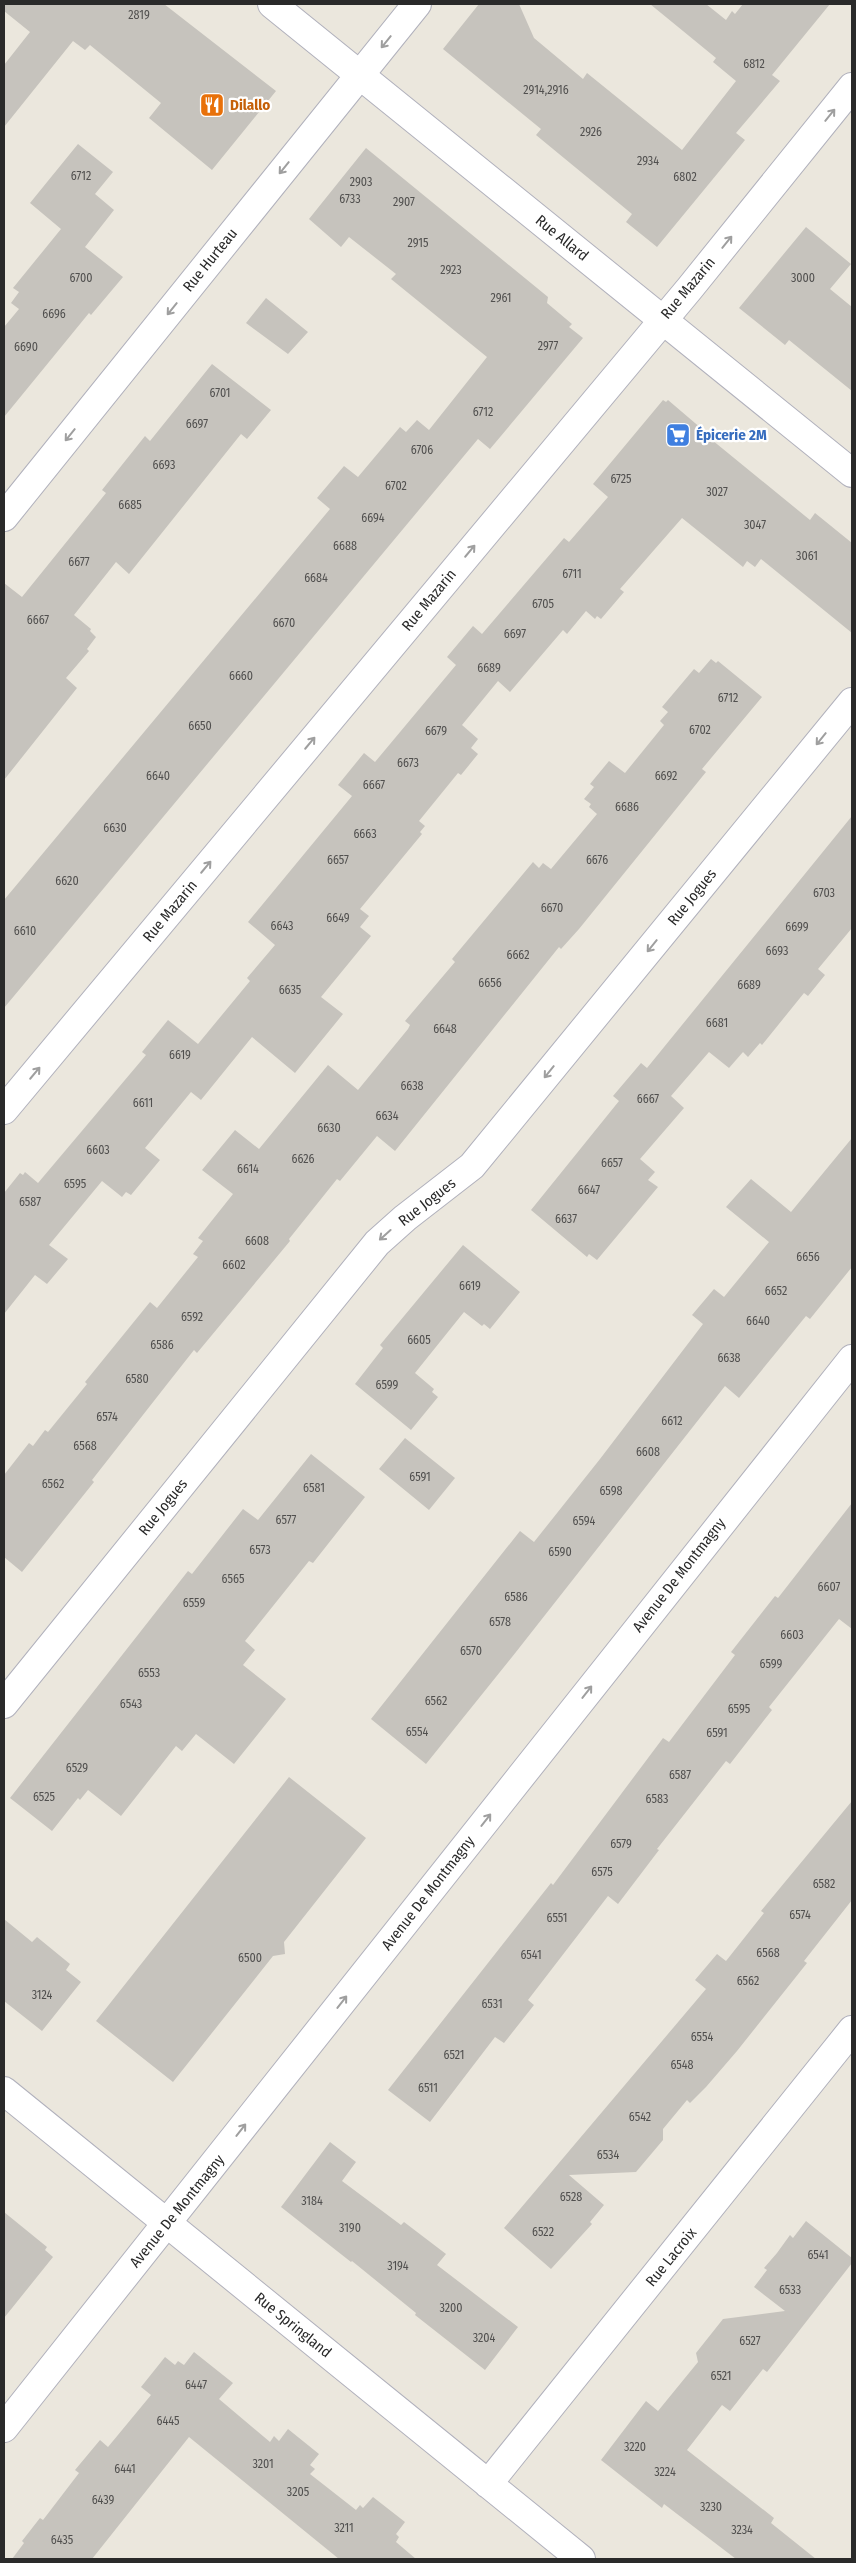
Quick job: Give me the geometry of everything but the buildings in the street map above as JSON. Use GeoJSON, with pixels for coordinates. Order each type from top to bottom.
{"type":"FeatureCollection","features":[{"type":"Feature","properties":{"kind":"street","name":"Rue Allard"},"geometry":{"type":"LineString","coordinates":[[272,4],[852,473]]}},
{"type":"Feature","properties":{"kind":"street","name":"Rue Hurteau"},"geometry":{"type":"LineString","coordinates":[[4,517],[417,4]]}},
{"type":"Feature","properties":{"kind":"street","name":"Rue Mazarin"},"geometry":{"type":"LineString","coordinates":[[4,1110],[662,319],[852,87]]}},
{"type":"Feature","properties":{"kind":"street","name":"Rue Jogues"},"geometry":{"type":"LineString","coordinates":[[4,1704],[377,1243],[405,1218],[472,1166],[852,702]]}},
{"type":"Feature","properties":{"kind":"street","name":"Avenue De Montmagny"},"geometry":{"type":"LineString","coordinates":[[4,2428],[852,1358]]}},
{"type":"Feature","properties":{"kind":"street","name":"Rue Lacroix"},"geometry":{"type":"LineString","coordinates":[[488,2484],[852,2030]]}},
{"type":"Feature","properties":{"kind":"street","name":"Rue Springland"},"geometry":{"type":"LineString","coordinates":[[4,2091],[581,2559]]}},
{"type":"Feature","properties":{"kind":"place","name":"Dilallo"},"geometry":{"type":"Point","coordinates":[212,105]}},
{"type":"Feature","properties":{"kind":"place","name":"Épicerie 2M"},"geometry":{"type":"Point","coordinates":[678,435]}}]}
